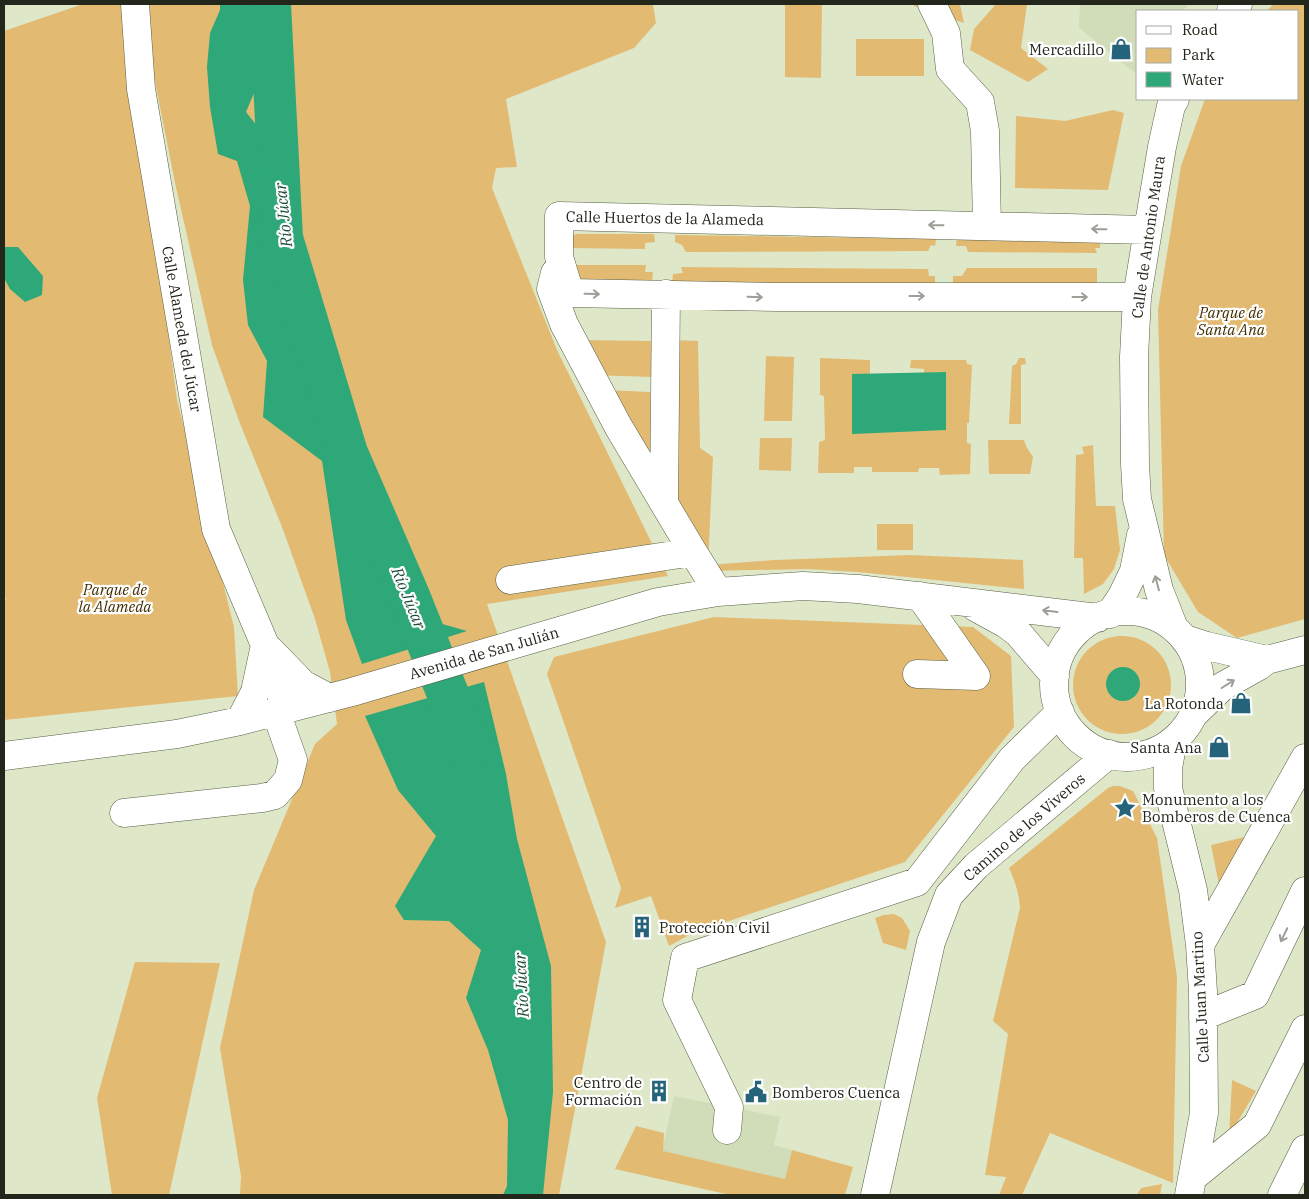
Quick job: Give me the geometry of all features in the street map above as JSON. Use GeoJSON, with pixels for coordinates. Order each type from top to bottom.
{"type":"FeatureCollection","features":[{"type":"Feature","properties":{"kind":"street","name":"Calle Alameda del Júcar"},"geometry":{"type":"LineString","coordinates":[[124,813],[275,795],[288,780],[293,760],[265,646],[216,530],[141,90],[135,4]]}},
{"type":"Feature","properties":{"kind":"street"},"geometry":{"type":"LineString","coordinates":[[932,4],[946,33],[950,69],[980,102],[985,131],[987,226]]}},
{"type":"Feature","properties":{"kind":"street","name":"Calle de Antonio Maura"},"geometry":{"type":"LineString","coordinates":[[1174,100],[1171,106],[1162,147],[1137,297],[1134,357],[1135,464],[1137,499],[1159,590],[1180,634]]}},
{"type":"Feature","properties":{"kind":"street","name":"Calle Huertos de la Alameda"},"geometry":{"type":"LineString","coordinates":[[1137,297],[777,297],[570,293],[560,257],[559,216],[1148,230]]}},
{"type":"Feature","properties":{"kind":"street"},"geometry":{"type":"LineString","coordinates":[[560,257],[551,289],[564,324],[618,426],[718,592]]}},
{"type":"Feature","properties":{"kind":"street"},"geometry":{"type":"LineString","coordinates":[[664,502],[666,294]]}},
{"type":"Feature","properties":{"kind":"street","name":"Calle de Antonio Maura"},"geometry":{"type":"LineString","coordinates":[[1104,616],[1122,596],[1134,571],[1143,526]]}},
{"type":"Feature","properties":{"kind":"street"},"geometry":{"type":"LineString","coordinates":[[510,580],[693,552]]}},
{"type":"Feature","properties":{"kind":"street","name":"Avenida de San Julián"},"geometry":{"type":"LineString","coordinates":[[4,756],[177,734],[240,721],[341,695],[658,602],[718,592],[804,586],[858,589],[967,603],[1104,616]]}},
{"type":"Feature","properties":{"kind":"street"},"geometry":{"type":"LineString","coordinates":[[917,674],[976,676],[920,596]]}},
{"type":"Feature","properties":{"kind":"street","name":"Avenida de San Julián"},"geometry":{"type":"LineString","coordinates":[[967,603],[1006,624],[1018,633],[1055,676]]}},
{"type":"Feature","properties":{"kind":"street"},"geometry":{"type":"LineString","coordinates":[[1266,660],[1207,646],[1180,634],[1151,615],[1129,611],[1104,616],[1085,625],[1068,643],[1057,664],[1055,695],[1064,721],[1076,736],[1091,747],[1120,756],[1153,752],[1173,741],[1194,714],[1223,686],[1259,666],[1266,660],[1305,650]]}},
{"type":"Feature","properties":{"kind":"street"},"geometry":{"type":"LineString","coordinates":[[1180,634],[1194,653],[1200,678],[1199,696],[1194,714]]}},
{"type":"Feature","properties":{"kind":"street","name":"Calle Alameda del Júcar"},"geometry":{"type":"LineString","coordinates":[[265,646],[303,684],[341,695]]}},
{"type":"Feature","properties":{"kind":"street"},"geometry":{"type":"LineString","coordinates":[[240,721],[255,692],[265,646]]}},
{"type":"Feature","properties":{"kind":"street"},"geometry":{"type":"LineString","coordinates":[[727,1130],[729,1107],[677,1000],[685,958],[917,882],[1012,759],[1060,712]]}},
{"type":"Feature","properties":{"kind":"street","name":"Calle Juan Martino"},"geometry":{"type":"LineString","coordinates":[[1173,741],[1168,768],[1168,788],[1193,890],[1200,945],[1203,992],[1204,1113],[1190,1187]]}},
{"type":"Feature","properties":{"kind":"street","name":"Calle Juan Martino"},"geometry":{"type":"LineString","coordinates":[[1120,756],[1142,766],[1170,801]]}},
{"type":"Feature","properties":{"kind":"street","name":"Camino de los Viveros"},"geometry":{"type":"LineString","coordinates":[[874,1195],[931,942],[949,894],[976,866],[1120,756]]}},
{"type":"Feature","properties":{"kind":"street"},"geometry":{"type":"LineString","coordinates":[[1200,945],[1305,758]]}},
{"type":"Feature","properties":{"kind":"street"},"geometry":{"type":"LineString","coordinates":[[1203,1016],[1255,995],[1305,891]]}},
{"type":"Feature","properties":{"kind":"street"},"geometry":{"type":"LineString","coordinates":[[1190,1187],[1257,1125],[1305,1030]]}},
{"type":"Feature","properties":{"kind":"street"},"geometry":{"type":"LineString","coordinates":[[1282,1195],[1305,1149]]}},
{"type":"Feature","properties":{"kind":"shaded area","name":"Mercadillo"},"geometry":{"type":"Polygon","coordinates":[[[1080,4],[1189,4],[1184,10],[1136,10],[1135,73],[1079,28],[1080,4]]]}},
{"type":"Feature","properties":{"kind":"shaded area"},"geometry":{"type":"Polygon","coordinates":[[[674,1096],[780,1117],[774,1145],[792,1150],[785,1179],[662,1151],[674,1096]]]}},
{"type":"Feature","properties":{"kind":"green space","name":"Parque de la Alameda"},"geometry":{"type":"Polygon","coordinates":[[[83,4],[125,4],[177,400],[234,627],[238,696],[4,720],[4,600],[6,600],[4,595],[4,31],[83,4]]]}},
{"type":"Feature","properties":{"kind":"green space"},"geometry":{"type":"Polygon","coordinates":[[[148,4],[653,4],[656,23],[634,48],[506,99],[517,167],[496,168],[492,188],[557,350],[668,576],[487,604],[606,942],[559,1195],[240,1195],[241,1176],[220,1048],[254,890],[315,744],[337,724],[330,672],[315,619],[212,345],[175,183],[144,26],[148,4]]]}},
{"type":"Feature","properties":{"kind":"green space"},"geometry":{"type":"Polygon","coordinates":[[[785,4],[822,4],[821,78],[785,77],[785,4]]]}},
{"type":"Feature","properties":{"kind":"green space"},"geometry":{"type":"Polygon","coordinates":[[[914,4],[960,4],[964,23],[914,6],[914,4]]]}},
{"type":"Feature","properties":{"kind":"green space"},"geometry":{"type":"Polygon","coordinates":[[[996,4],[1027,4],[1021,48],[1048,69],[1028,82],[970,50],[974,29],[996,4]]]}},
{"type":"Feature","properties":{"kind":"green space","name":"Parque de Santa Ana"},"geometry":{"type":"Polygon","coordinates":[[[1274,4],[1305,4],[1305,619],[1237,638],[1198,612],[1164,555],[1158,310],[1181,166],[1205,100],[1299,100],[1299,10],[1267,10],[1274,4]]]}},
{"type":"Feature","properties":{"kind":"green space"},"geometry":{"type":"Polygon","coordinates":[[[856,39],[924,39],[924,76],[856,76],[856,39]]]}},
{"type":"Feature","properties":{"kind":"green space"},"geometry":{"type":"Polygon","coordinates":[[[1113,110],[1124,113],[1108,190],[1015,188],[1016,116],[1065,121],[1113,110]]]}},
{"type":"Feature","properties":{"kind":"green space"},"geometry":{"type":"Polygon","coordinates":[[[576,234],[654,234],[655,242],[645,243],[645,249],[569,248],[569,238],[576,234]]]}},
{"type":"Feature","properties":{"kind":"green space"},"geometry":{"type":"Polygon","coordinates":[[[675,235],[936,239],[935,246],[931,245],[928,251],[686,252],[682,245],[675,242],[675,235]]]}},
{"type":"Feature","properties":{"kind":"green space"},"geometry":{"type":"Polygon","coordinates":[[[957,235],[1100,236],[1100,248],[1095,248],[1097,253],[968,252],[966,246],[956,246],[957,235]]]}},
{"type":"Feature","properties":{"kind":"green space"},"geometry":{"type":"Polygon","coordinates":[[[569,265],[646,265],[645,272],[653,272],[652,282],[581,283],[569,265]]]}},
{"type":"Feature","properties":{"kind":"green space"},"geometry":{"type":"Polygon","coordinates":[[[681,267],[928,269],[929,276],[935,276],[935,284],[672,283],[673,274],[683,273],[681,267]]]}},
{"type":"Feature","properties":{"kind":"green space"},"geometry":{"type":"Polygon","coordinates":[[[967,268],[1097,268],[1097,287],[953,287],[953,276],[962,276],[967,268]]]}},
{"type":"Feature","properties":{"kind":"green space"},"geometry":{"type":"Polygon","coordinates":[[[580,340],[652,341],[652,377],[590,375],[580,340]]]}},
{"type":"Feature","properties":{"kind":"green space"},"geometry":{"type":"Polygon","coordinates":[[[671,340],[698,341],[700,448],[713,457],[708,565],[775,560],[910,555],[1023,560],[1024,589],[858,572],[807,569],[708,571],[671,499],[671,340]]]}},
{"type":"Feature","properties":{"kind":"green space"},"geometry":{"type":"Polygon","coordinates":[[[766,356],[794,357],[792,421],[764,421],[766,356]]]}},
{"type":"Feature","properties":{"kind":"green space"},"geometry":{"type":"Polygon","coordinates":[[[820,358],[870,360],[870,374],[853,374],[852,434],[946,372],[924,373],[924,369],[910,368],[911,360],[966,360],[967,364],[972,365],[969,423],[967,423],[967,443],[971,444],[970,474],[940,475],[939,468],[919,468],[918,472],[872,472],[872,467],[854,467],[854,473],[818,473],[819,442],[825,440],[824,396],[820,395],[820,358]]]}},
{"type":"Feature","properties":{"kind":"green space"},"geometry":{"type":"Polygon","coordinates":[[[1019,358],[1025,358],[1026,364],[1021,365],[1021,424],[1009,424],[1012,366],[1016,364],[1019,358]]]}},
{"type":"Feature","properties":{"kind":"green space"},"geometry":{"type":"Polygon","coordinates":[[[605,390],[650,392],[652,471],[605,390]]]}},
{"type":"Feature","properties":{"kind":"green space"},"geometry":{"type":"Polygon","coordinates":[[[760,438],[792,438],[791,471],[759,470],[760,438]]]}},
{"type":"Feature","properties":{"kind":"green space"},"geometry":{"type":"Polygon","coordinates":[[[988,440],[1024,440],[1033,457],[1030,474],[989,474],[988,440]]]}},
{"type":"Feature","properties":{"kind":"green space"},"geometry":{"type":"Polygon","coordinates":[[[1093,445],[1096,506],[1115,506],[1120,550],[1114,569],[1103,584],[1084,594],[1083,558],[1074,558],[1076,455],[1084,454],[1082,447],[1093,445]]]}},
{"type":"Feature","properties":{"kind":"green space"},"geometry":{"type":"Polygon","coordinates":[[[877,524],[913,524],[913,550],[877,550],[877,524]]]}},
{"type":"Feature","properties":{"kind":"green space"},"geometry":{"type":"Polygon","coordinates":[[[714,617],[973,627],[1011,656],[1014,727],[905,862],[693,933],[669,946],[651,896],[615,908],[621,888],[547,674],[554,657],[714,617]]]}},
{"type":"Feature","properties":{"kind":"green space"},"geometry":{"type":"Polygon","coordinates":[[[1122,636],[1141,640],[1156,651],[1167,666],[1171,685],[1167,704],[1156,719],[1141,730],[1122,734],[1103,730],[1088,719],[1077,704],[1073,685],[1077,666],[1088,651],[1103,640],[1122,636]]]}},
{"type":"Feature","properties":{"kind":"green space"},"geometry":{"type":"Polygon","coordinates":[[[1120,786],[1133,791],[1157,838],[1177,977],[1173,1183],[1050,1133],[1022,1195],[999,1195],[1006,1177],[985,1175],[1008,1034],[993,1021],[1020,908],[1019,897],[1009,868],[1108,788],[1120,786]]]}},
{"type":"Feature","properties":{"kind":"green space"},"geometry":{"type":"Polygon","coordinates":[[[1257,834],[1222,900],[1211,845],[1257,834]]]}},
{"type":"Feature","properties":{"kind":"green space"},"geometry":{"type":"Polygon","coordinates":[[[894,914],[902,918],[910,931],[906,950],[883,943],[875,918],[894,914]]]}},
{"type":"Feature","properties":{"kind":"green space"},"geometry":{"type":"Polygon","coordinates":[[[135,962],[220,963],[169,1195],[112,1195],[97,1098],[135,962]]]}},
{"type":"Feature","properties":{"kind":"green space"},"geometry":{"type":"Polygon","coordinates":[[[1232,1080],[1256,1091],[1229,1136],[1232,1080]]]}},
{"type":"Feature","properties":{"kind":"green space"},"geometry":{"type":"Polygon","coordinates":[[[636,1126],[664,1133],[663,1151],[785,1179],[792,1150],[853,1167],[845,1195],[730,1195],[615,1169],[636,1126]]]}},
{"type":"Feature","properties":{"kind":"green space"},"geometry":{"type":"Polygon","coordinates":[[[1162,1184],[1160,1195],[1137,1195],[1141,1188],[1162,1184]]]}},
{"type":"Feature","properties":{"kind":"water"},"geometry":{"type":"Polygon","coordinates":[[[220,4],[287,4],[289,37],[281,60],[259,81],[246,112],[288,169],[299,222],[298,271],[286,279],[313,308],[328,341],[337,373],[316,387],[351,410],[395,521],[379,517],[370,539],[403,555],[420,591],[439,623],[467,631],[362,664],[346,620],[322,461],[263,417],[267,361],[248,325],[243,280],[250,206],[237,161],[218,154],[210,107],[207,67],[210,33],[220,10],[220,4]]]}},
{"type":"Feature","properties":{"kind":"water"},"geometry":{"type":"Polygon","coordinates":[[[4,247],[18,247],[43,276],[42,295],[25,302],[10,289],[4,278],[4,247]]]}},
{"type":"Feature","properties":{"kind":"water"},"geometry":{"type":"Polygon","coordinates":[[[946,372],[946,430],[852,434],[852,374],[946,372]]]}},
{"type":"Feature","properties":{"kind":"water"},"geometry":{"type":"Polygon","coordinates":[[[1123,667],[1135,672],[1140,684],[1135,696],[1123,701],[1111,696],[1106,684],[1111,672],[1123,667]]]}},
{"type":"Feature","properties":{"kind":"water"},"geometry":{"type":"Polygon","coordinates":[[[484,682],[506,774],[517,839],[551,966],[553,1092],[543,1195],[503,1195],[507,1186],[508,1120],[488,1050],[466,998],[481,950],[449,921],[404,920],[395,906],[436,836],[398,790],[365,716],[484,682]]]}},
{"type":"Feature","properties":{"kind":"waterway","name":"Río Júcar"},"geometry":{"type":"LineString","coordinates":[[270,4],[282,238],[347,453],[409,596],[469,747]]}},
{"type":"Feature","properties":{"kind":"place","name":"Mercadillo"},"geometry":{"type":"Point","coordinates":[1121,49]}},
{"type":"Feature","properties":{"kind":"place","name":"La Rotonda"},"geometry":{"type":"Point","coordinates":[1241,703]}},
{"type":"Feature","properties":{"kind":"place","name":"Santa Ana"},"geometry":{"type":"Point","coordinates":[1219,747]}},
{"type":"Feature","properties":{"kind":"place","name":"Monumento a los Bomberos de Cuenca"},"geometry":{"type":"Point","coordinates":[1125,808]}},
{"type":"Feature","properties":{"kind":"place","name":"Protección Civil"},"geometry":{"type":"Point","coordinates":[642,927]}},
{"type":"Feature","properties":{"kind":"place","name":"Centro de Formación"},"geometry":{"type":"Point","coordinates":[659,1091]}},
{"type":"Feature","properties":{"kind":"place","name":"Bomberos Cuenca"},"geometry":{"type":"Point","coordinates":[756,1092]}}]}
